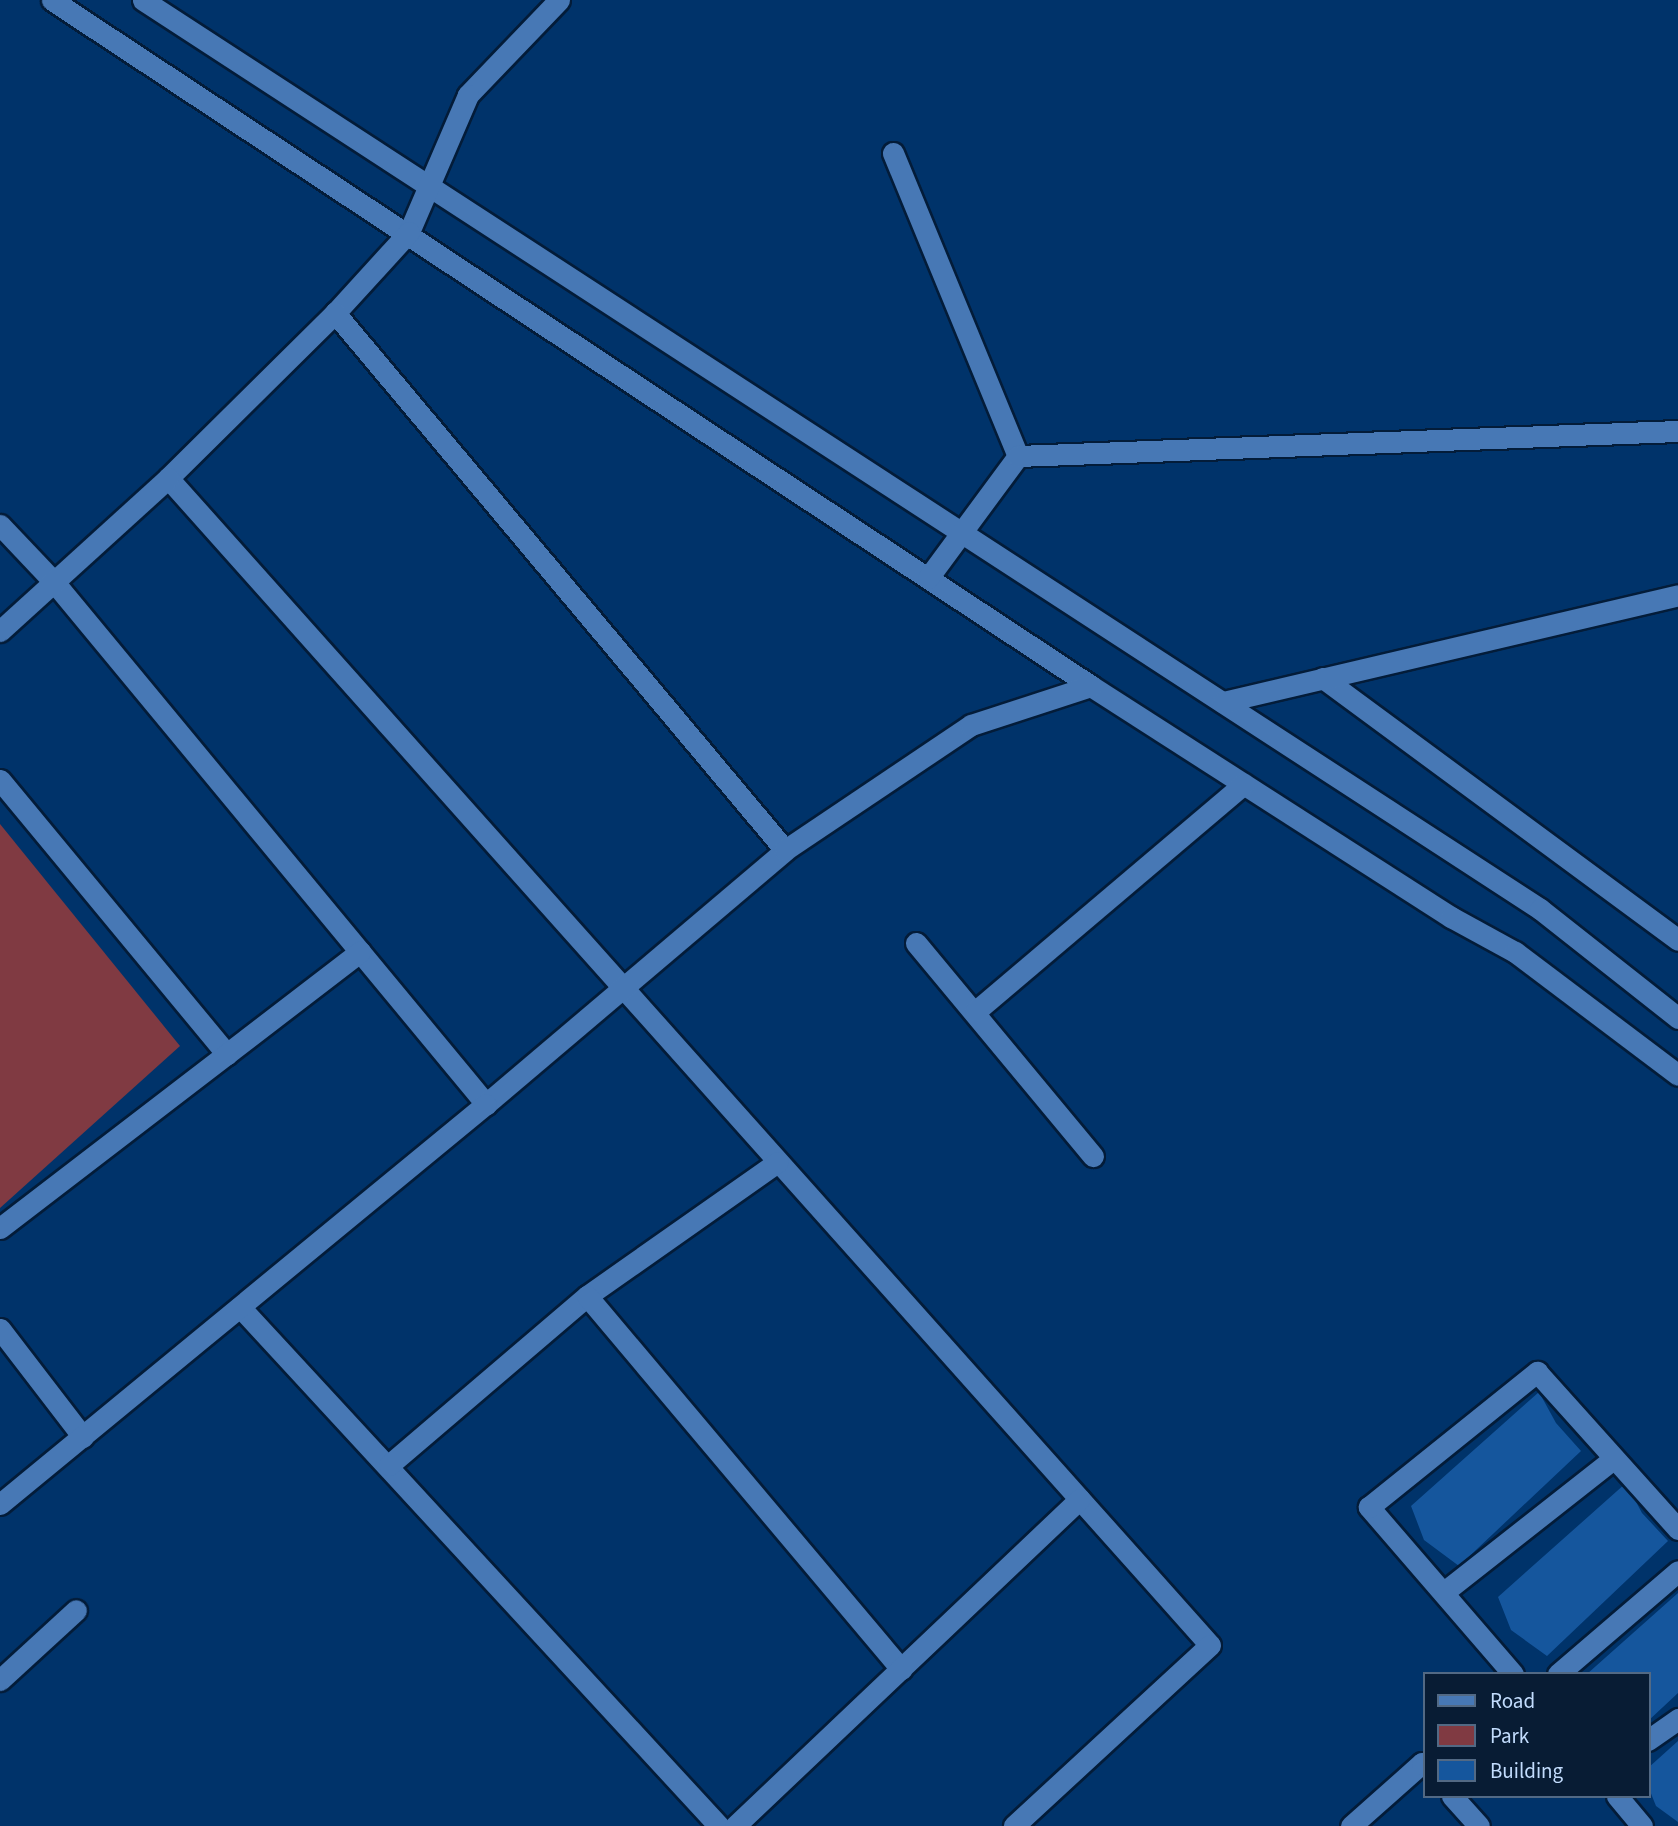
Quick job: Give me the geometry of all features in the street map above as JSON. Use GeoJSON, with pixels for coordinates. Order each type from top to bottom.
{"type":"FeatureCollection","features":[{"type":"Feature","properties":{"kind":"street"},"geometry":{"type":"LineString","coordinates":[[52,0],[304,169],[409,232],[1091,686],[1451,917],[1515,952],[1678,1075]]}},
{"type":"Feature","properties":{"kind":"street"},"geometry":{"type":"LineString","coordinates":[[143,0],[428,189],[963,530],[1540,909],[1678,1018]]}},
{"type":"Feature","properties":{"kind":"street"},"geometry":{"type":"LineString","coordinates":[[0,631],[168,478],[335,313],[409,232],[468,95],[559,0]]}},
{"type":"Feature","properties":{"kind":"street"},"geometry":{"type":"LineString","coordinates":[[893,153],[1018,456]]}},
{"type":"Feature","properties":{"kind":"street"},"geometry":{"type":"LineString","coordinates":[[335,313],[785,850]]}},
{"type":"Feature","properties":{"kind":"street"},"geometry":{"type":"LineString","coordinates":[[1018,456],[1678,431]]}},
{"type":"Feature","properties":{"kind":"street"},"geometry":{"type":"LineString","coordinates":[[928,578],[1018,456]]}},
{"type":"Feature","properties":{"kind":"street"},"geometry":{"type":"LineString","coordinates":[[168,478],[1210,1645],[1014,1826]]}},
{"type":"Feature","properties":{"kind":"street"},"geometry":{"type":"LineString","coordinates":[[0,525],[54,582],[486,1104]]}},
{"type":"Feature","properties":{"kind":"street"},"geometry":{"type":"LineString","coordinates":[[1223,702],[1678,595]]}},
{"type":"Feature","properties":{"kind":"street"},"geometry":{"type":"LineString","coordinates":[[1323,678],[1678,940]]}},
{"type":"Feature","properties":{"kind":"street"},"geometry":{"type":"LineString","coordinates":[[0,1504],[486,1104],[785,850],[971,725],[1091,686]]}},
{"type":"Feature","properties":{"kind":"street"},"geometry":{"type":"LineString","coordinates":[[0,780],[227,1054]]}},
{"type":"Feature","properties":{"kind":"street"},"geometry":{"type":"LineString","coordinates":[[975,1011],[1244,784]]}},
{"type":"Feature","properties":{"kind":"street"},"geometry":{"type":"LineString","coordinates":[[916,943],[1093,1156]]}},
{"type":"Feature","properties":{"kind":"street"},"geometry":{"type":"LineString","coordinates":[[0,1228],[360,951]]}},
{"type":"Feature","properties":{"kind":"street"},"geometry":{"type":"LineString","coordinates":[[389,1465],[587,1296],[778,1162]]}},
{"type":"Feature","properties":{"kind":"street"},"geometry":{"type":"LineString","coordinates":[[587,1296],[901,1670]]}},
{"type":"Feature","properties":{"kind":"street"},"geometry":{"type":"LineString","coordinates":[[240,1307],[389,1465],[719,1826]]}},
{"type":"Feature","properties":{"kind":"street"},"geometry":{"type":"LineString","coordinates":[[0,1329],[83,1437]]}},
{"type":"Feature","properties":{"kind":"street"},"geometry":{"type":"LineString","coordinates":[[1511,1672],[1369,1507],[1537,1372],[1678,1529]]}},
{"type":"Feature","properties":{"kind":"street"},"geometry":{"type":"LineString","coordinates":[[1444,1592],[1614,1458]]}},
{"type":"Feature","properties":{"kind":"street"},"geometry":{"type":"LineString","coordinates":[[735,1826],[1080,1499]]}},
{"type":"Feature","properties":{"kind":"street"},"geometry":{"type":"LineString","coordinates":[[1560,1672],[1678,1571]]}},
{"type":"Feature","properties":{"kind":"street"},"geometry":{"type":"LineString","coordinates":[[0,1680],[76,1610]]}},
{"type":"Feature","properties":{"kind":"street"},"geometry":{"type":"LineString","coordinates":[[1650,1739],[1678,1719]]}},
{"type":"Feature","properties":{"kind":"street"},"geometry":{"type":"LineString","coordinates":[[1351,1826],[1422,1763]]}},
{"type":"Feature","properties":{"kind":"street"},"geometry":{"type":"LineString","coordinates":[[1454,1798],[1479,1826]]}},
{"type":"Feature","properties":{"kind":"street"},"geometry":{"type":"LineString","coordinates":[[1619,1798],[1642,1826]]}},
{"type":"Feature","properties":{"kind":"green space"},"geometry":{"type":"Polygon","coordinates":[[[0,824],[180,1046],[0,1208],[0,824]]]}},
{"type":"Feature","properties":{"kind":"building"},"geometry":{"type":"Polygon","coordinates":[[[1539,1392],[1556,1423],[1581,1451],[1459,1566],[1424,1540],[1411,1506],[1539,1392]]]}},
{"type":"Feature","properties":{"kind":"building"},"geometry":{"type":"Polygon","coordinates":[[[1626,1483],[1642,1513],[1668,1541],[1547,1656],[1511,1630],[1498,1597],[1626,1483]]]}},
{"type":"Feature","properties":{"kind":"building"},"geometry":{"type":"Polygon","coordinates":[[[1678,1593],[1678,1693],[1650,1719],[1650,1672],[1589,1672],[1678,1593]]]}},
{"type":"Feature","properties":{"kind":"building"},"geometry":{"type":"Polygon","coordinates":[[[1678,1741],[1678,1822],[1656,1806],[1650,1791],[1650,1766],[1678,1741]]]}}]}
